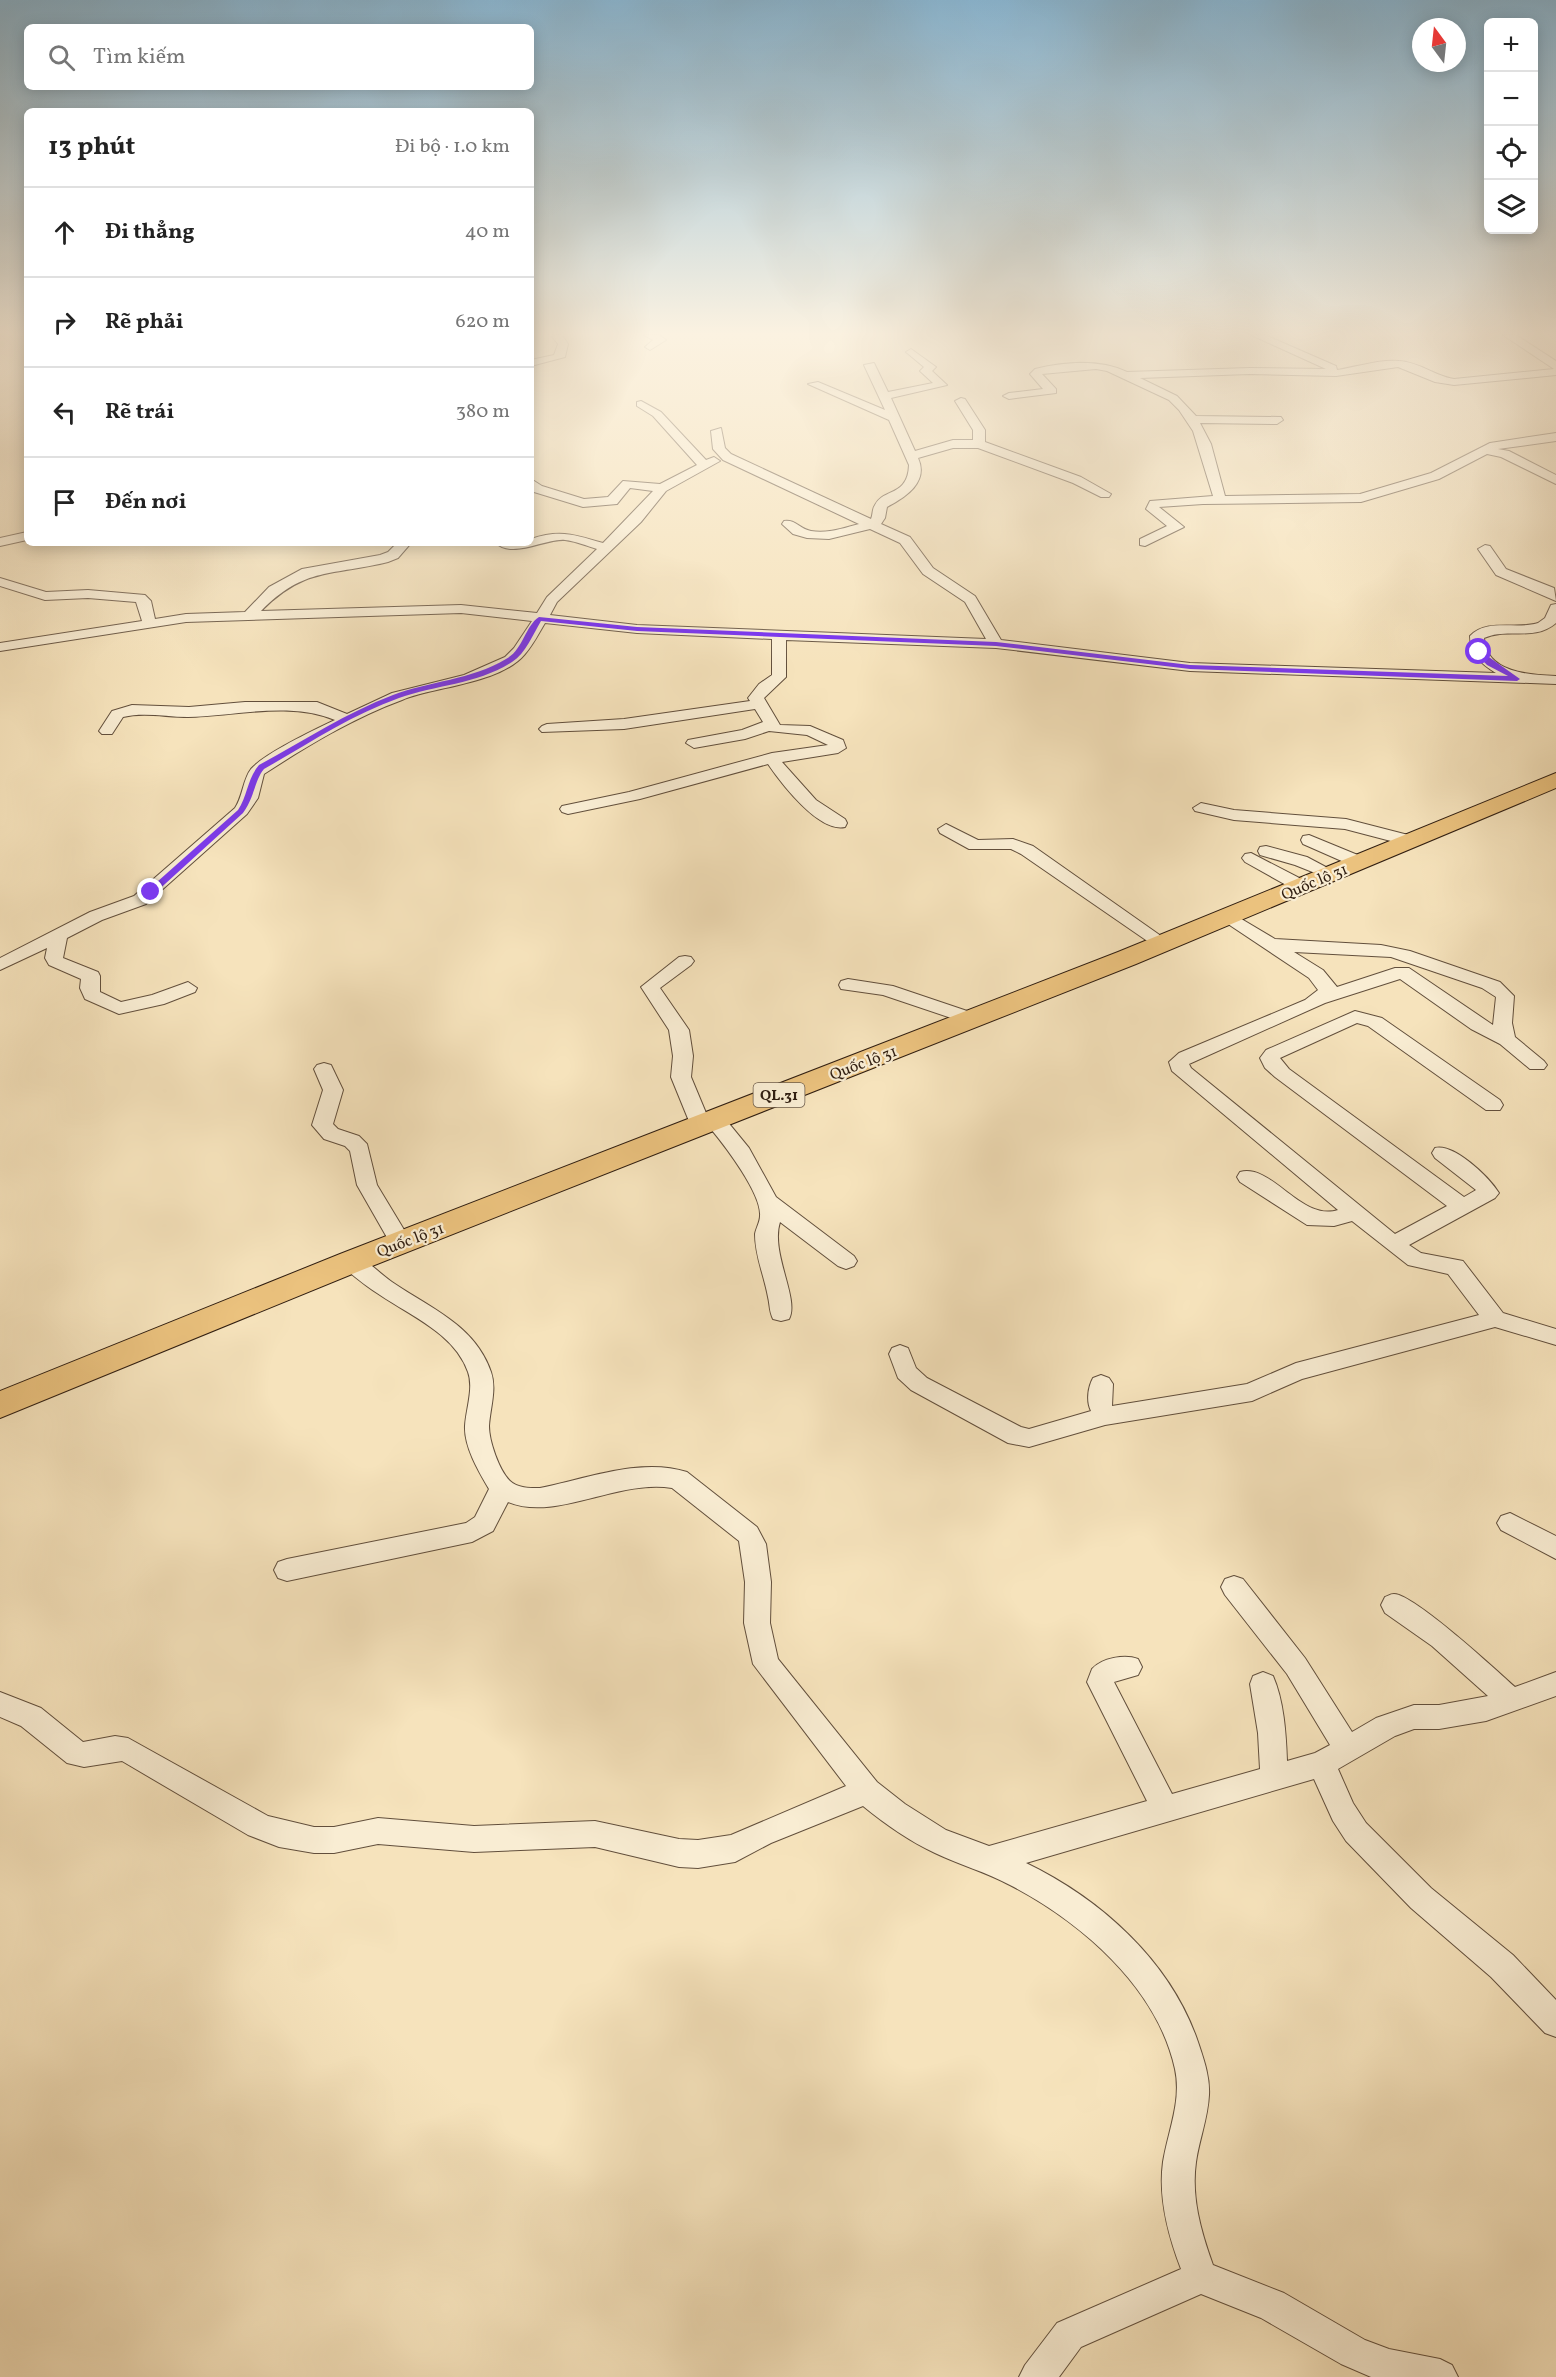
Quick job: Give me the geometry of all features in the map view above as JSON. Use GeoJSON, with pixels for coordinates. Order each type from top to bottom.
{"type":"FeatureCollection","features":[{"type":"Feature","properties":{"kind":"highway","name":"Quốc lộ 31"},"geometry":{"type":"LineString","coordinates":[[0,1405],[705,1121],[972,1019],[1410,841],[1552,786]]}},
{"type":"Feature","properties":{"kind":"street"},"geometry":{"type":"LineString","coordinates":[[686,446],[704,465]]}},
{"type":"Feature","properties":{"kind":"street"},"geometry":{"type":"LineString","coordinates":[[718,446],[726,456],[784,486],[873,524],[909,543],[928,570],[970,599],[996,644]]}},
{"type":"Feature","properties":{"kind":"street"},"geometry":{"type":"LineString","coordinates":[[789,524],[800,534],[813,536],[873,524],[879,518],[881,505],[900,496],[907,489],[915,471],[905,446]]}},
{"type":"Feature","properties":{"kind":"street"},"geometry":{"type":"LineString","coordinates":[[910,456],[946,446]]}},
{"type":"Feature","properties":{"kind":"street"},"geometry":{"type":"LineString","coordinates":[[984,446],[1077,480],[1105,494]]}},
{"type":"Feature","properties":{"kind":"street"},"geometry":{"type":"LineString","coordinates":[[1203,446],[1212,465],[1220,500]]}},
{"type":"Feature","properties":{"kind":"street"},"geometry":{"type":"LineString","coordinates":[[1145,542],[1153,536],[1177,527],[1152,509],[1153,505],[1220,500],[1361,498],[1435,476],[1484,449],[1496,446]]}},
{"type":"Feature","properties":{"kind":"street"},"geometry":{"type":"LineString","coordinates":[[1484,449],[1505,454],[1556,480]]}},
{"type":"Feature","properties":{"kind":"street"},"geometry":{"type":"LineString","coordinates":[[0,965],[96,916],[141,900],[241,811],[250,798],[254,776],[262,767],[346,719],[406,693],[469,678],[510,660],[520,651],[552,600],[636,519],[662,488],[726,456]]}},
{"type":"Feature","properties":{"kind":"street"},"geometry":{"type":"LineString","coordinates":[[534,486],[538,489],[596,504],[612,501],[627,484],[662,488]]}},
{"type":"Feature","properties":{"kind":"street"},"geometry":{"type":"LineString","coordinates":[[534,543],[565,536],[606,548]]}},
{"type":"Feature","properties":{"kind":"street"},"geometry":{"type":"LineString","coordinates":[[0,542],[24,537]]}},
{"type":"Feature","properties":{"kind":"street"},"geometry":{"type":"LineString","coordinates":[[250,615],[274,590],[307,572],[322,567],[383,559],[393,555],[401,546]]}},
{"type":"Feature","properties":{"kind":"street"},"geometry":{"type":"LineString","coordinates":[[1485,549],[1501,572],[1549,591],[1556,597]]}},
{"type":"Feature","properties":{"kind":"street"},"geometry":{"type":"LineString","coordinates":[[0,582],[45,596],[87,594],[140,598],[144,602],[149,622]]}},
{"type":"Feature","properties":{"kind":"street"},"geometry":{"type":"LineString","coordinates":[[1517,679],[1484,659],[1479,652],[1477,636],[1488,632],[1545,626],[1554,619],[1556,608]]}},
{"type":"Feature","properties":{"kind":"street"},"geometry":{"type":"LineString","coordinates":[[0,647],[149,622],[250,615],[462,609],[637,629],[996,644],[1190,667],[1556,680]]}},
{"type":"Feature","properties":{"kind":"street"},"geometry":{"type":"LineString","coordinates":[[568,809],[651,793],[697,777],[772,758],[839,747],[810,731],[780,731],[771,725],[758,704],[756,698],[764,687],[779,677],[779,635]]}},
{"type":"Feature","properties":{"kind":"street"},"geometry":{"type":"LineString","coordinates":[[547,729],[624,724],[758,704]]}},
{"type":"Feature","properties":{"kind":"street"},"geometry":{"type":"LineString","coordinates":[[107,731],[117,714],[132,710],[189,712],[245,707],[316,707],[346,719]]}},
{"type":"Feature","properties":{"kind":"street"},"geometry":{"type":"LineString","coordinates":[[694,743],[745,734],[771,725]]}},
{"type":"Feature","properties":{"kind":"street"},"geometry":{"type":"LineString","coordinates":[[772,758],[782,774],[806,798],[827,818],[839,824]]}},
{"type":"Feature","properties":{"kind":"street"},"geometry":{"type":"LineString","coordinates":[[1201,808],[1234,815],[1346,824],[1410,841]]}},
{"type":"Feature","properties":{"kind":"street"},"geometry":{"type":"LineString","coordinates":[[946,829],[975,845],[1012,844],[1027,850],[1162,943]]}},
{"type":"Feature","properties":{"kind":"street"},"geometry":{"type":"LineString","coordinates":[[1309,840],[1359,862]]}},
{"type":"Feature","properties":{"kind":"street"},"geometry":{"type":"LineString","coordinates":[[1301,886],[1258,855],[1301,861],[1330,874]]}},
{"type":"Feature","properties":{"kind":"street"},"geometry":{"type":"LineString","coordinates":[[1228,916],[1316,974],[1327,986],[1328,992],[1323,998]]}},
{"type":"Feature","properties":{"kind":"street"},"geometry":{"type":"LineString","coordinates":[[58,934],[60,942],[54,953],[55,961],[69,969],[91,976],[89,988],[92,995],[119,1008],[157,1000],[188,988]]}},
{"type":"Feature","properties":{"kind":"street"},"geometry":{"type":"LineString","coordinates":[[1269,943],[1302,948],[1361,948],[1398,954],[1495,987],[1505,996],[1501,1027],[1507,1040]]}},
{"type":"Feature","properties":{"kind":"street"},"geometry":{"type":"LineString","coordinates":[[685,961],[650,987],[679,1030],[683,1056],[681,1077],[705,1121],[742,1152],[768,1202],[771,1216],[766,1232],[769,1262],[780,1299],[781,1313]]}},
{"type":"Feature","properties":{"kind":"street"},"geometry":{"type":"LineString","coordinates":[[1495,1319],[1455,1267],[1416,1260],[1393,1244],[1178,1066],[1179,1062],[1186,1058],[1323,998],[1402,972],[1478,1025],[1507,1040],[1537,1065]]}},
{"type":"Feature","properties":{"kind":"street"},"geometry":{"type":"LineString","coordinates":[[848,985],[885,990],[972,1019]]}},
{"type":"Feature","properties":{"kind":"street"},"geometry":{"type":"LineString","coordinates":[[1463,1207],[1282,1073],[1272,1064],[1270,1058],[1273,1054],[1343,1021],[1365,1018],[1375,1022],[1493,1105]]}},
{"type":"Feature","properties":{"kind":"street"},"geometry":{"type":"LineString","coordinates":[[324,1069],[333,1090],[322,1125],[331,1134],[352,1141],[360,1149],[367,1185],[401,1243]]}},
{"type":"Feature","properties":{"kind":"street"},"geometry":{"type":"LineString","coordinates":[[1393,1244],[1488,1193],[1487,1189],[1442,1153]]}},
{"type":"Feature","properties":{"kind":"street"},"geometry":{"type":"LineString","coordinates":[[1247,1176],[1315,1220],[1334,1219],[1353,1213]]}},
{"type":"Feature","properties":{"kind":"street"},"geometry":{"type":"LineString","coordinates":[[768,1202],[846,1261]]}},
{"type":"Feature","properties":{"kind":"street"},"geometry":{"type":"LineString","coordinates":[[351,1263],[385,1288],[442,1324],[464,1343],[473,1356],[482,1386],[478,1415],[479,1440],[488,1466],[502,1489],[524,1498],[540,1498],[648,1477],[669,1476],[678,1479],[742,1528],[753,1544],[758,1582],[758,1623],[766,1664],[867,1791],[884,1806],[944,1843],[988,1860],[1038,1884],[1076,1908],[1108,1935],[1139,1968],[1166,2008],[1184,2048],[1195,2091],[1178,2174],[1188,2244],[1201,2277]]}},
{"type":"Feature","properties":{"kind":"street"},"geometry":{"type":"LineString","coordinates":[[900,1354],[906,1372],[919,1384],[1016,1436],[1029,1438],[1050,1434],[1105,1416],[1222,1399],[1252,1392],[1296,1372],[1495,1319],[1556,1337]]}},
{"type":"Feature","properties":{"kind":"street"},"geometry":{"type":"LineString","coordinates":[[1101,1384],[1100,1405],[1105,1416]]}},
{"type":"Feature","properties":{"kind":"street"},"geometry":{"type":"LineString","coordinates":[[287,1570],[472,1532],[484,1524],[502,1489]]}},
{"type":"Feature","properties":{"kind":"street"},"geometry":{"type":"LineString","coordinates":[[1510,1523],[1535,1535],[1556,1549]]}},
{"type":"Feature","properties":{"kind":"street"},"geometry":{"type":"LineString","coordinates":[[1234,1587],[1296,1666],[1347,1749]]}},
{"type":"Feature","properties":{"kind":"street"},"geometry":{"type":"LineString","coordinates":[[1394,1605],[1441,1638],[1511,1700]]}},
{"type":"Feature","properties":{"kind":"street"},"geometry":{"type":"LineString","coordinates":[[1129,1667],[1105,1673],[1101,1677],[1101,1682],[1118,1719],[1140,1755],[1165,1810]]}},
{"type":"Feature","properties":{"kind":"street"},"geometry":{"type":"LineString","coordinates":[[1263,1684],[1272,1733],[1274,1778]]}},
{"type":"Feature","properties":{"kind":"street"},"geometry":{"type":"LineString","coordinates":[[988,1860],[1322,1764],[1386,1727],[1414,1717],[1439,1718],[1486,1709],[1556,1684]]}},
{"type":"Feature","properties":{"kind":"street"},"geometry":{"type":"LineString","coordinates":[[0,1704],[31,1717],[77,1754],[86,1755],[120,1747],[199,1788],[258,1826],[279,1834],[314,1840],[334,1840],[378,1831],[474,1839],[595,1834],[679,1852],[719,1852],[735,1848],[867,1791]]}},
{"type":"Feature","properties":{"kind":"street"},"geometry":{"type":"LineString","coordinates":[[1322,1764],[1343,1812],[1356,1832],[1421,1898],[1502,1966],[1556,2022]]}},
{"type":"Feature","properties":{"kind":"street"},"geometry":{"type":"LineString","coordinates":[[1037,2377],[1069,2335],[1201,2277],[1272,2305],[1353,2352],[1389,2367],[1440,2377]]}},
{"type":"Feature","properties":{"kind":"route"},"geometry":{"type":"LineString","coordinates":[[151,892],[241,811],[250,798],[254,776],[262,767],[307,739],[397,696],[469,678],[510,660],[520,651],[539,619],[637,629],[996,644],[1190,667],[1517,679],[1489,663],[1479,652]]}}]}
